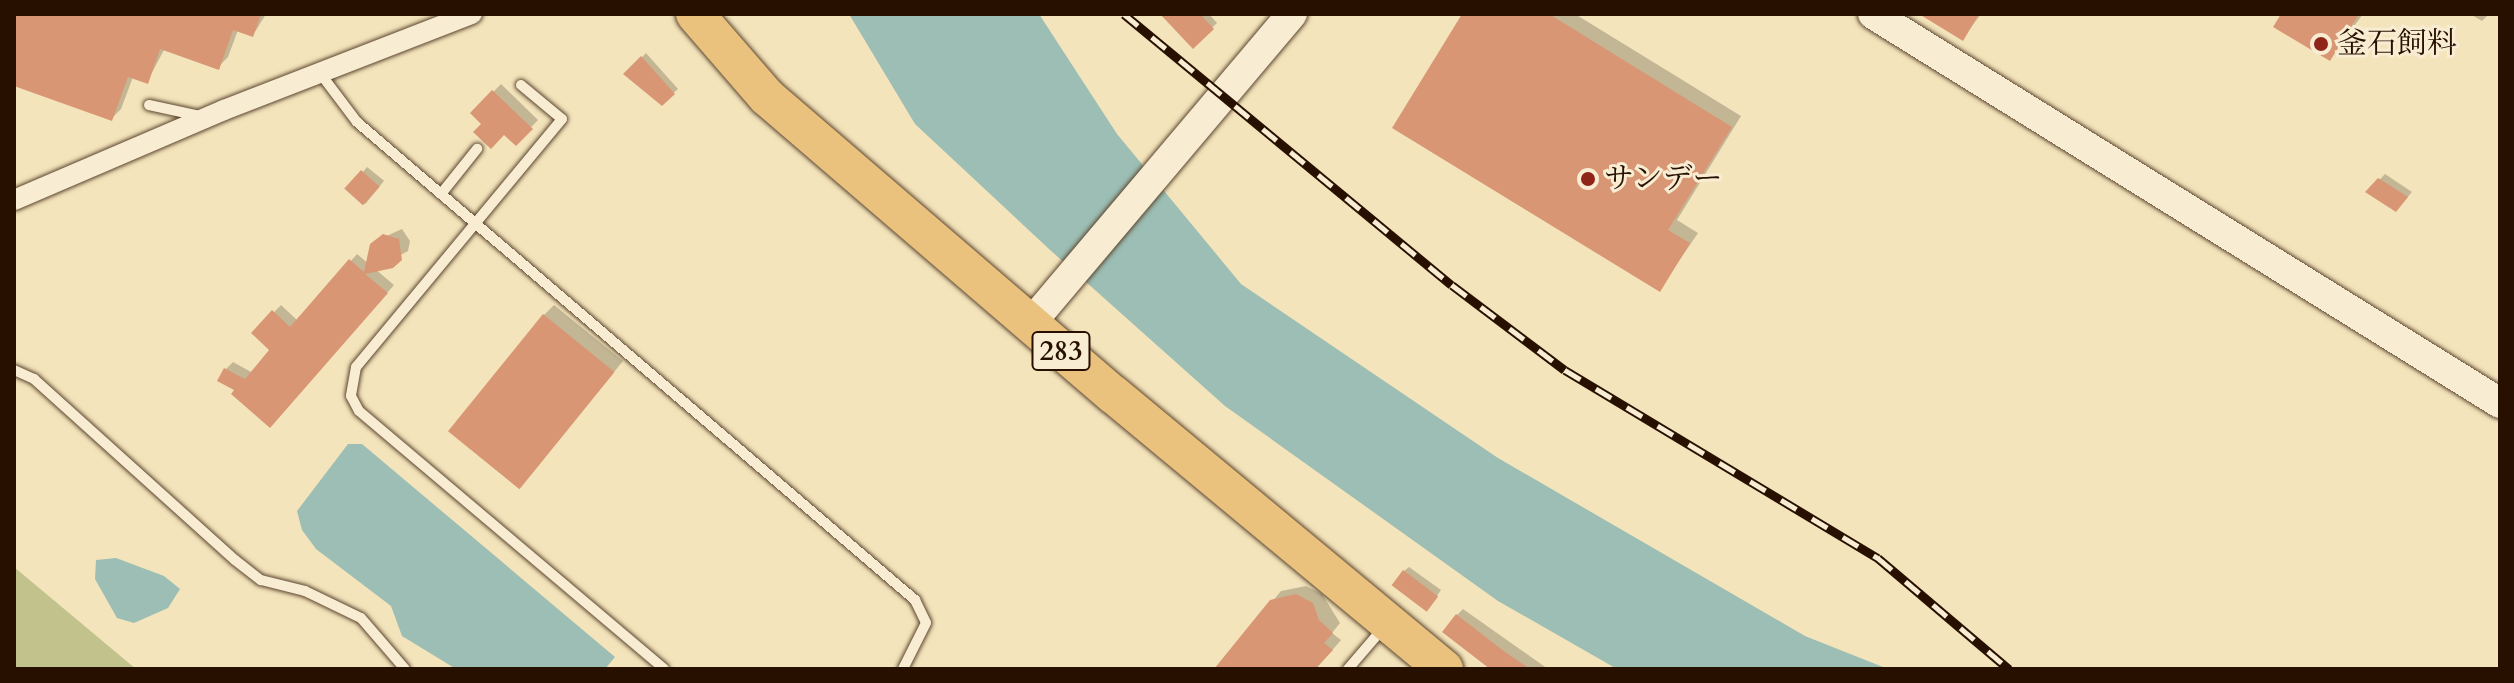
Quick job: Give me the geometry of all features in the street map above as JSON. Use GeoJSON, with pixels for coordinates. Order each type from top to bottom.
{"type":"FeatureCollection","features":[{"type":"Feature","properties":{"kind":"highway","name":"283"},"geometry":{"type":"LineString","coordinates":[[695,14],[767,97],[1030,324],[1444,669]]}},
{"type":"Feature","properties":{"kind":"street"},"geometry":{"type":"LineString","coordinates":[[14,200],[206,117],[472,14]]}},
{"type":"Feature","properties":{"kind":"street"},"geometry":{"type":"LineString","coordinates":[[1030,324],[1292,14]]}},
{"type":"Feature","properties":{"kind":"street"},"geometry":{"type":"LineString","coordinates":[[1873,14],[2500,403]]}},
{"type":"Feature","properties":{"kind":"lane"},"geometry":{"type":"LineString","coordinates":[[320,73],[357,122],[915,600],[926,623],[903,669]]}},
{"type":"Feature","properties":{"kind":"lane"},"geometry":{"type":"LineString","coordinates":[[521,85],[562,119],[356,367],[351,396],[359,411],[664,669]]}},
{"type":"Feature","properties":{"kind":"lane"},"geometry":{"type":"LineString","coordinates":[[149,105],[206,117]]}},
{"type":"Feature","properties":{"kind":"lane"},"geometry":{"type":"LineString","coordinates":[[441,194],[477,149]]}},
{"type":"Feature","properties":{"kind":"lane"},"geometry":{"type":"LineString","coordinates":[[14,370],[34,379],[261,580],[305,591],[361,618],[405,669]]}},
{"type":"Feature","properties":{"kind":"lane"},"geometry":{"type":"LineString","coordinates":[[1348,669],[1388,622]]}},
{"type":"Feature","properties":{"kind":"green space"},"geometry":{"type":"Polygon","coordinates":[[[14,567],[136,669],[14,669],[14,567]]]}},
{"type":"Feature","properties":{"kind":"water"},"geometry":{"type":"Polygon","coordinates":[[[849,14],[1039,14],[1117,134],[1241,284],[1498,458],[1805,636],[1888,669],[1617,669],[1498,601],[1225,406],[1049,249],[915,124],[849,14]]]}},
{"type":"Feature","properties":{"kind":"water"},"geometry":{"type":"Polygon","coordinates":[[[348,444],[362,444],[615,657],[605,669],[456,669],[402,636],[391,606],[316,549],[302,530],[297,511],[348,444]]]}},
{"type":"Feature","properties":{"kind":"water"},"geometry":{"type":"Polygon","coordinates":[[[116,558],[164,576],[180,589],[168,608],[134,623],[117,618],[95,579],[96,560],[116,558]]]}},
{"type":"Feature","properties":{"kind":"building"},"geometry":{"type":"Polygon","coordinates":[[[14,14],[261,14],[253,37],[233,30],[219,70],[160,49],[148,84],[128,77],[112,121],[14,86],[14,14]]]}},
{"type":"Feature","properties":{"kind":"building"},"geometry":{"type":"Polygon","coordinates":[[[1160,14],[1200,14],[1214,29],[1193,49],[1160,14]]]}},
{"type":"Feature","properties":{"kind":"building","name":"サンデー"},"geometry":{"type":"Polygon","coordinates":[[[1462,14],[1549,14],[1732,127],[1668,230],[1690,243],[1660,292],[1392,128],[1462,14]]]}},
{"type":"Feature","properties":{"kind":"building"},"geometry":{"type":"Polygon","coordinates":[[[1919,14],[1979,14],[1963,41],[1919,14]]]}},
{"type":"Feature","properties":{"kind":"building","name":"釜石飼料"},"geometry":{"type":"Polygon","coordinates":[[[2281,14],[2359,14],[2330,61],[2273,27],[2281,14]]]}},
{"type":"Feature","properties":{"kind":"building"},"geometry":{"type":"Polygon","coordinates":[[[641,56],[675,94],[662,106],[623,74],[641,56]]]}},
{"type":"Feature","properties":{"kind":"building"},"geometry":{"type":"Polygon","coordinates":[[[492,90],[533,129],[516,146],[504,135],[491,149],[473,132],[481,124],[470,113],[492,90]]]}},
{"type":"Feature","properties":{"kind":"building"},"geometry":{"type":"Polygon","coordinates":[[[361,170],[380,187],[363,205],[344,189],[361,170]]]}},
{"type":"Feature","properties":{"kind":"building"},"geometry":{"type":"Polygon","coordinates":[[[2378,178],[2408,197],[2396,212],[2365,192],[2378,178]]]}},
{"type":"Feature","properties":{"kind":"building"},"geometry":{"type":"Polygon","coordinates":[[[383,234],[399,239],[402,260],[393,268],[365,274],[388,293],[270,428],[231,394],[234,390],[217,381],[224,368],[245,379],[269,350],[251,333],[272,310],[290,327],[349,259],[364,272],[370,244],[383,234]]]}},
{"type":"Feature","properties":{"kind":"building"},"geometry":{"type":"Polygon","coordinates":[[[543,314],[614,372],[519,489],[448,431],[543,314]]]}},
{"type":"Feature","properties":{"kind":"building"},"geometry":{"type":"Polygon","coordinates":[[[1403,570],[1438,596],[1427,612],[1392,585],[1403,570]]]}},
{"type":"Feature","properties":{"kind":"building"},"geometry":{"type":"Polygon","coordinates":[[[1296,594],[1313,603],[1319,620],[1333,633],[1324,643],[1333,650],[1315,669],[1214,669],[1270,600],[1296,594]]]}},
{"type":"Feature","properties":{"kind":"building"},"geometry":{"type":"Polygon","coordinates":[[[1456,614],[1530,669],[1490,669],[1442,632],[1456,614]]]}},
{"type":"Feature","properties":{"kind":"railway"},"geometry":{"type":"LineString","coordinates":[[1124,14],[1452,285],[1565,370],[1878,558],[2009,669]]}},
{"type":"Feature","properties":{"kind":"place","name":"釜石飼料"},"geometry":{"type":"Point","coordinates":[2321,44]}},
{"type":"Feature","properties":{"kind":"place","name":"サンデー"},"geometry":{"type":"Point","coordinates":[1588,179]}}]}
